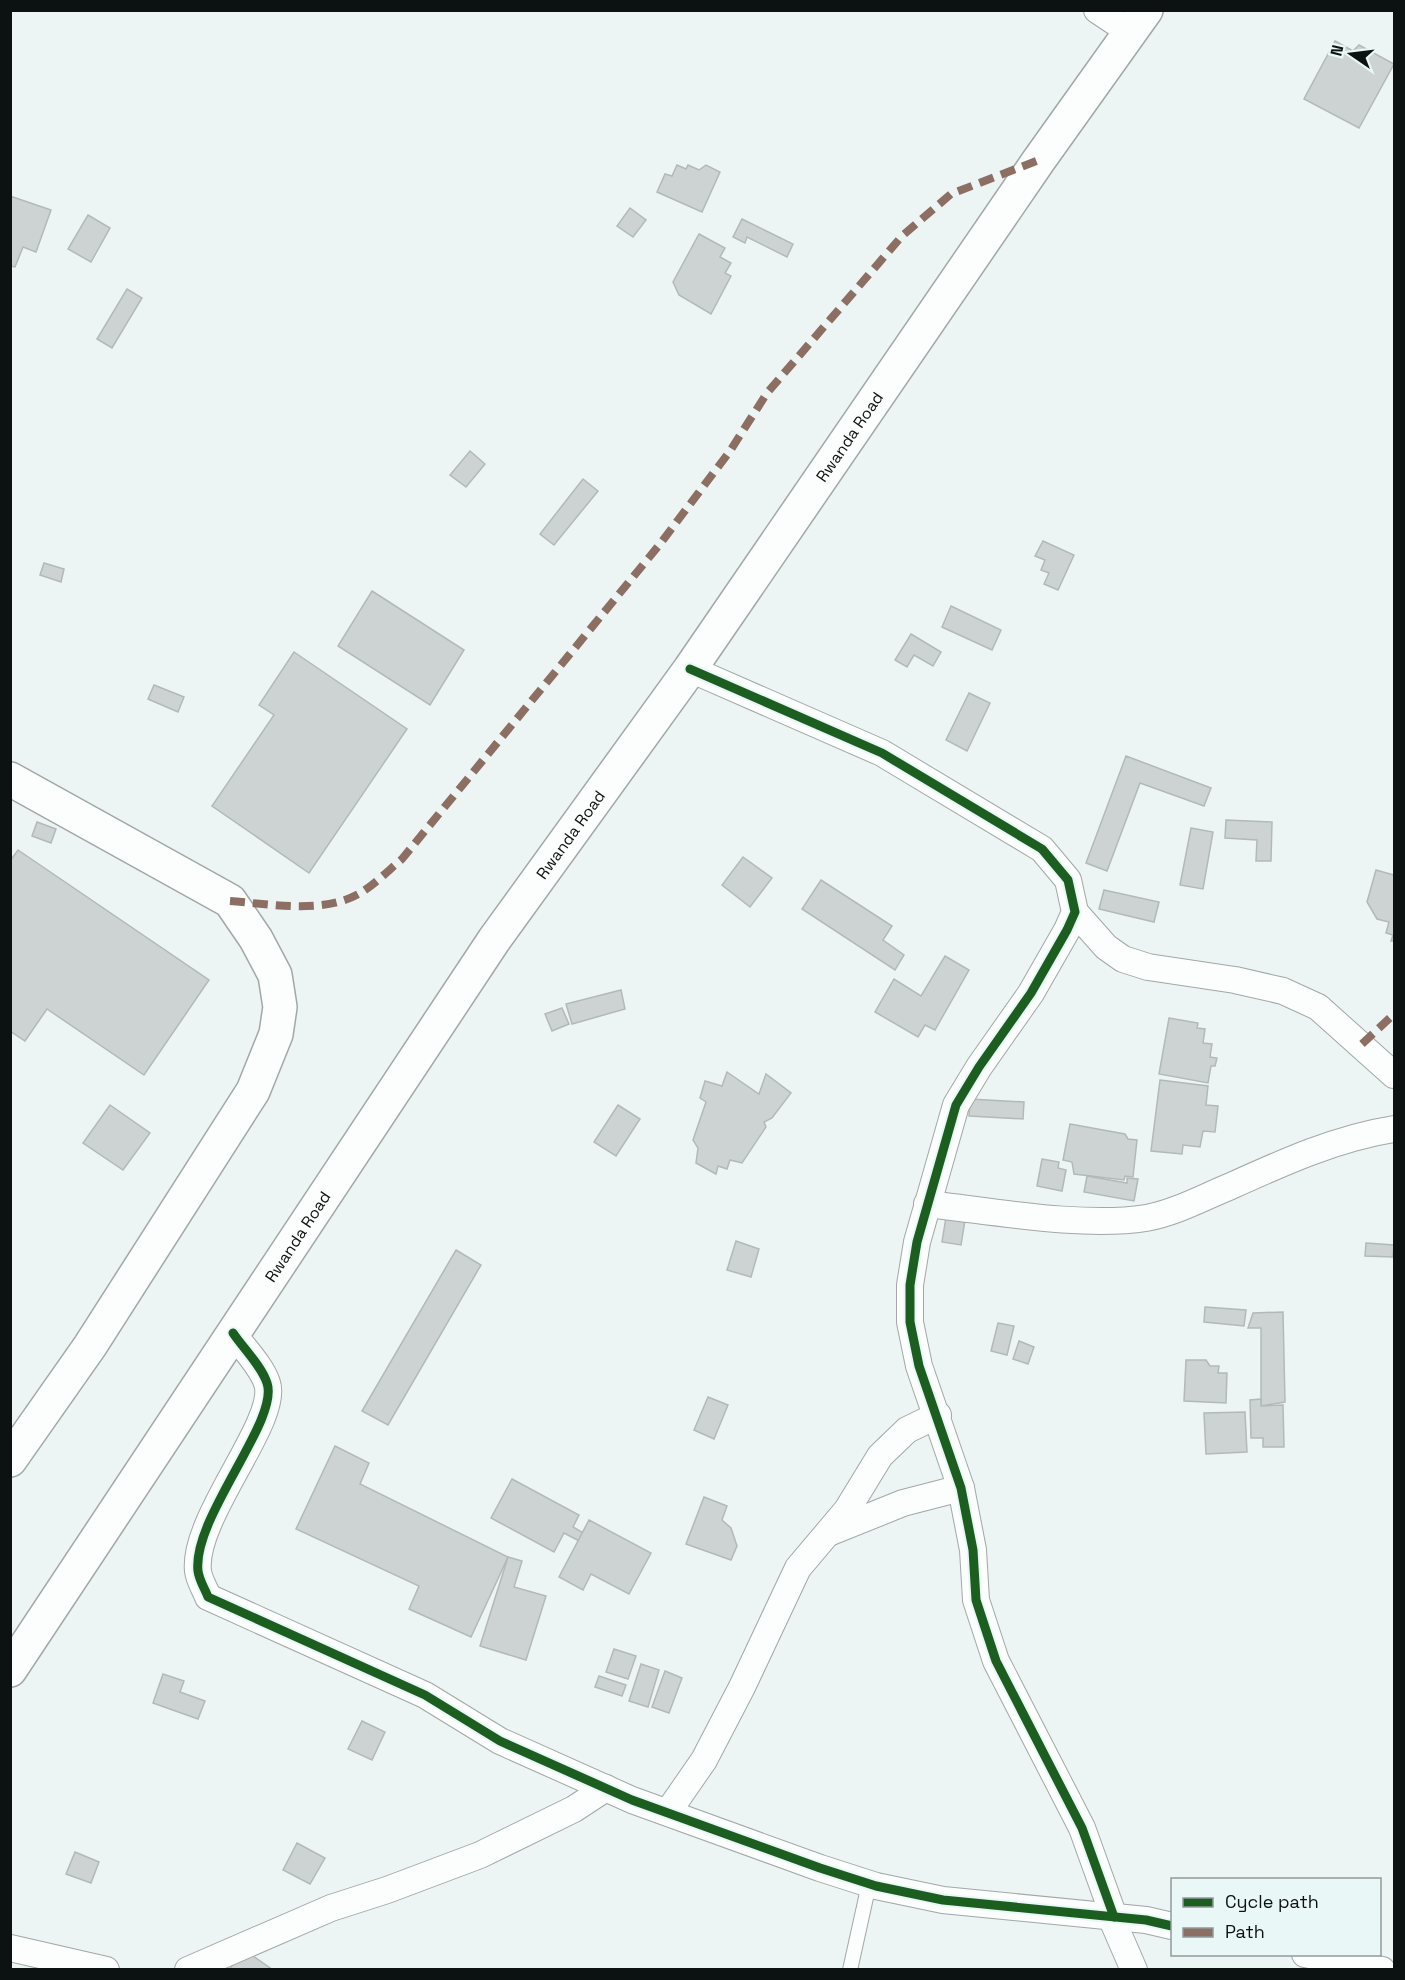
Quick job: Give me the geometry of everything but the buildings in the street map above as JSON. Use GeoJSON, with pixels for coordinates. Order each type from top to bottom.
{"type":"FeatureCollection","features":[{"type":"Feature","properties":{"kind":"main road","name":"Rwanda Road"},"geometry":{"type":"LineString","coordinates":[[10,1670],[494,940],[690,669],[1138,22]]}},
{"type":"Feature","properties":{"kind":"main road"},"geometry":{"type":"LineString","coordinates":[[10,779],[230,901],[256,939],[275,975],[280,1007],[276,1034],[253,1091],[90,1346],[10,1460]]}},
{"type":"Feature","properties":{"kind":"street"},"geometry":{"type":"LineString","coordinates":[[1097,10],[1138,22]]}},
{"type":"Feature","properties":{"kind":"street"},"geometry":{"type":"LineString","coordinates":[[690,669],[882,753],[1042,849],[1068,880],[1075,912],[1106,947],[1122,959],[1148,967],[1235,980],[1283,991],[1318,1007],[1395,1075]]}},
{"type":"Feature","properties":{"kind":"street"},"geometry":{"type":"LineString","coordinates":[[1075,912],[1031,993],[979,1067],[956,1106],[927,1204],[910,1285],[910,1322],[919,1366],[938,1415],[961,1488],[973,1550],[976,1600],[996,1661],[1082,1828],[1112,1917],[1134,1970]]}},
{"type":"Feature","properties":{"kind":"street"},"geometry":{"type":"LineString","coordinates":[[927,1204],[1101,1221],[1147,1218],[1193,1202],[1328,1145],[1359,1134],[1395,1129]]}},
{"type":"Feature","properties":{"kind":"street"},"geometry":{"type":"LineString","coordinates":[[233,1333],[264,1376],[268,1384],[267,1399],[255,1431],[200,1539],[198,1572],[208,1597],[425,1695],[500,1741],[606,1788],[869,1884],[943,1900],[1112,1917],[1171,1926]]}},
{"type":"Feature","properties":{"kind":"street"},"geometry":{"type":"LineString","coordinates":[[668,1812],[704,1760],[742,1687],[798,1568],[859,1494],[880,1456],[907,1430],[938,1415]]}},
{"type":"Feature","properties":{"kind":"street"},"geometry":{"type":"LineString","coordinates":[[827,1533],[903,1503],[961,1488]]}},
{"type":"Feature","properties":{"kind":"street"},"geometry":{"type":"LineString","coordinates":[[188,1970],[331,1908],[387,1890],[480,1855],[574,1809],[606,1788]]}},
{"type":"Feature","properties":{"kind":"street"},"geometry":{"type":"LineString","coordinates":[[10,1948],[106,1970]]}},
{"type":"Feature","properties":{"kind":"street"},"geometry":{"type":"LineString","coordinates":[[1315,1956],[1382,1970]]}},
{"type":"Feature","properties":{"kind":"lane"},"geometry":{"type":"LineString","coordinates":[[850,1970],[869,1884]]}},
{"type":"Feature","properties":{"kind":"marked path"},"geometry":{"type":"LineString","coordinates":[[230,901],[280,906],[332,904],[362,892],[402,859],[660,544],[730,451],[767,393],[902,236],[951,194],[1039,160]]}},
{"type":"Feature","properties":{"kind":"marked path"},"geometry":{"type":"LineString","coordinates":[[1362,1044],[1394,1014]]}},
{"type":"Feature","properties":{"kind":"cycle path"},"geometry":{"type":"LineString","coordinates":[[690,669],[882,753],[1042,849],[1068,880],[1075,912],[1067,930],[1031,993],[979,1067],[956,1105],[917,1242],[910,1285],[910,1322],[919,1366],[961,1488],[973,1550],[976,1600],[996,1661],[1082,1828],[1114,1917]]}},
{"type":"Feature","properties":{"kind":"cycle path"},"geometry":{"type":"LineString","coordinates":[[233,1333],[264,1376],[267,1383],[268,1400],[261,1421],[208,1524],[200,1549],[198,1571],[208,1597],[425,1695],[500,1741],[632,1800],[820,1868],[876,1886],[943,1900],[1146,1920],[1171,1926]]}}]}
